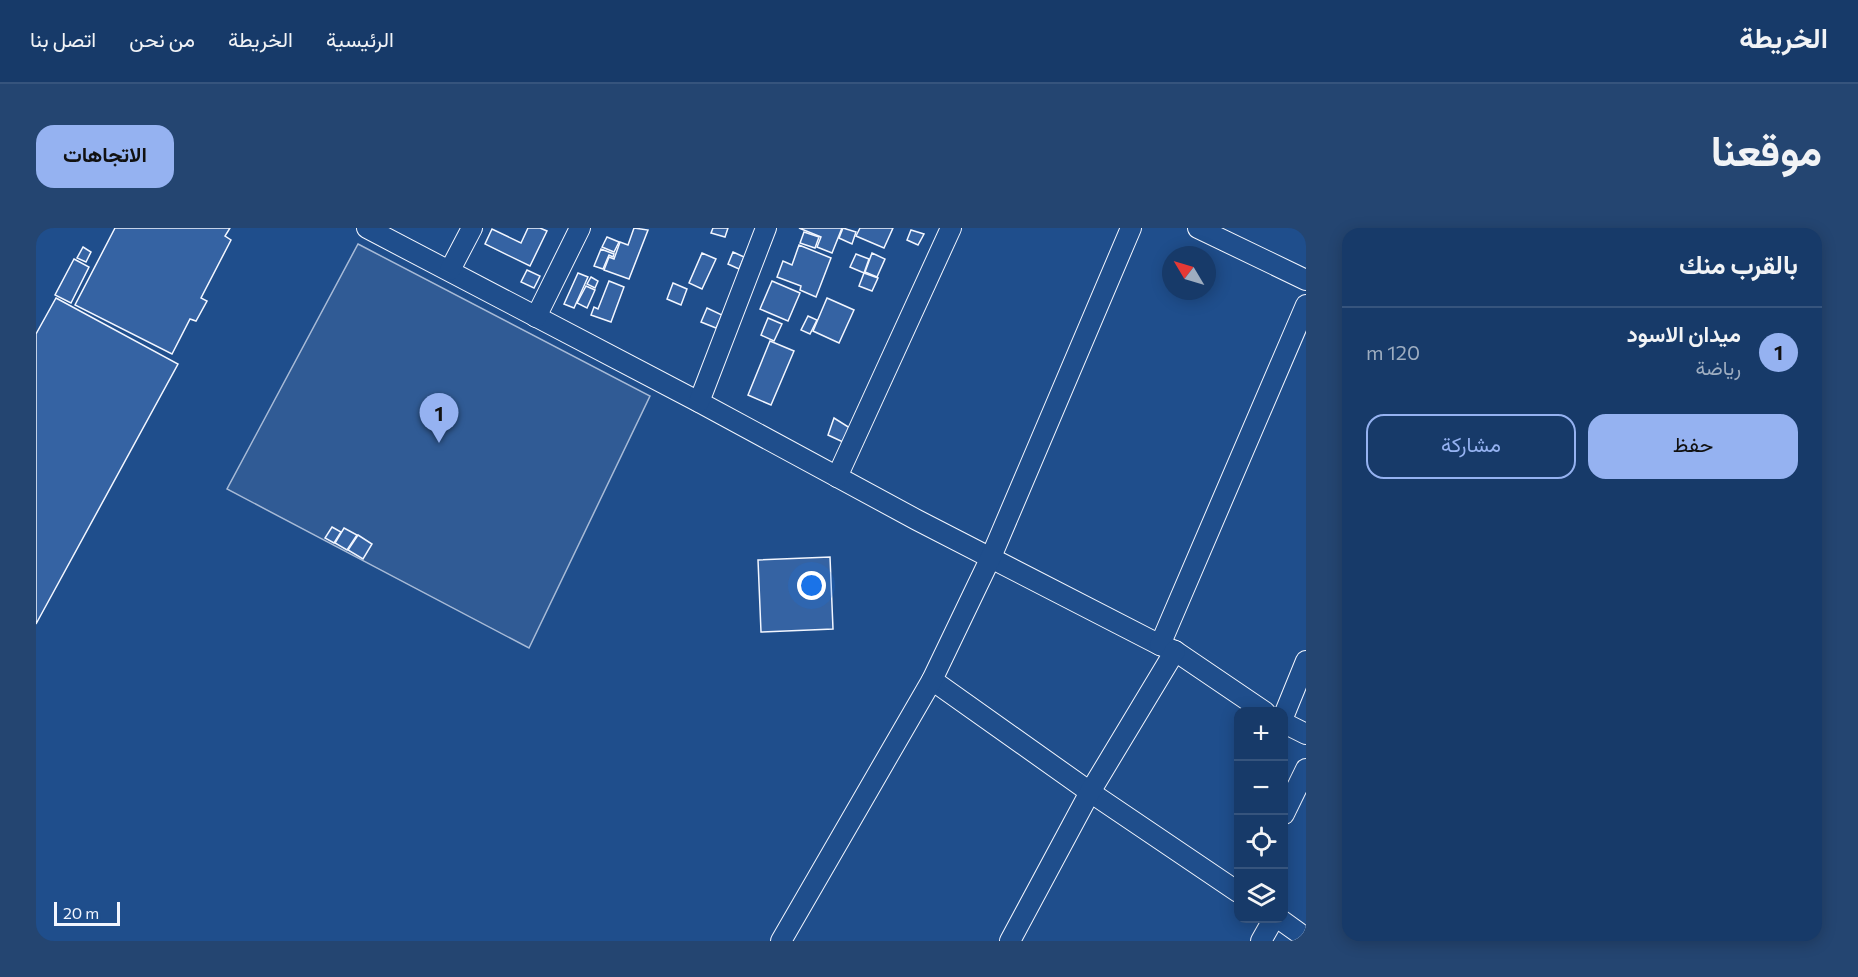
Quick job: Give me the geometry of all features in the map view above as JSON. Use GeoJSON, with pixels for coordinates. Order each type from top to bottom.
{"type":"FeatureCollection","features":[{"type":"Feature","properties":{"kind":"street"},"geometry":{"type":"LineString","coordinates":[[367,228],[837,477],[1167,648],[1259,707]]}},
{"type":"Feature","properties":{"kind":"street"},"geometry":{"type":"LineString","coordinates":[[450,270],[472,228]]}},
{"type":"Feature","properties":{"kind":"street"},"geometry":{"type":"LineString","coordinates":[[536,316],[580,228]]}},
{"type":"Feature","properties":{"kind":"street"},"geometry":{"type":"LineString","coordinates":[[699,402],[766,228]]}},
{"type":"Feature","properties":{"kind":"street"},"geometry":{"type":"LineString","coordinates":[[837,477],[951,228]]}},
{"type":"Feature","properties":{"kind":"street"},"geometry":{"type":"LineString","coordinates":[[781,941],[932,680],[991,557],[1131,228]]}},
{"type":"Feature","properties":{"kind":"street"},"geometry":{"type":"LineString","coordinates":[[1198,228],[1306,280]]}},
{"type":"Feature","properties":{"kind":"street"},"geometry":{"type":"LineString","coordinates":[[1010,941],[1167,648],[1306,305]]}},
{"type":"Feature","properties":{"kind":"street"},"geometry":{"type":"LineString","coordinates":[[1287,707],[1306,661]]}},
{"type":"Feature","properties":{"kind":"street"},"geometry":{"type":"LineString","coordinates":[[932,680],[1090,792],[1234,889]]}},
{"type":"Feature","properties":{"kind":"street"},"geometry":{"type":"LineString","coordinates":[[1288,725],[1306,734]]}},
{"type":"Feature","properties":{"kind":"street"},"geometry":{"type":"LineString","coordinates":[[1288,806],[1306,769]]}},
{"type":"Feature","properties":{"kind":"street"},"geometry":{"type":"LineString","coordinates":[[1261,941],[1273,923]]}},
{"type":"Feature","properties":{"kind":"street"},"geometry":{"type":"LineString","coordinates":[[1284,923],[1306,938]]}},
{"type":"Feature","properties":{"kind":"shaded area"},"geometry":{"type":"Polygon","coordinates":[[[358,244],[650,396],[529,648],[227,489],[358,244]]]}},
{"type":"Feature","properties":{"kind":"building"},"geometry":{"type":"Polygon","coordinates":[[[115,228],[230,228],[225,236],[231,240],[201,298],[207,301],[196,321],[190,319],[172,354],[75,305],[115,228]]]}},
{"type":"Feature","properties":{"kind":"building"},"geometry":{"type":"Polygon","coordinates":[[[528,228],[540,228],[547,231],[530,266],[485,244],[492,229],[521,243],[528,228]]]}},
{"type":"Feature","properties":{"kind":"building"},"geometry":{"type":"Polygon","coordinates":[[[634,228],[648,230],[629,279],[604,270],[609,257],[614,259],[620,242],[628,245],[634,228]]]}},
{"type":"Feature","properties":{"kind":"building"},"geometry":{"type":"Polygon","coordinates":[[[713,228],[728,228],[725,237],[711,233],[713,228]]]}},
{"type":"Feature","properties":{"kind":"building"},"geometry":{"type":"Polygon","coordinates":[[[799,228],[842,228],[832,253],[817,247],[821,237],[799,228]]]}},
{"type":"Feature","properties":{"kind":"building"},"geometry":{"type":"Polygon","coordinates":[[[843,228],[856,232],[852,244],[839,238],[843,228]]]}},
{"type":"Feature","properties":{"kind":"building"},"geometry":{"type":"Polygon","coordinates":[[[860,228],[893,228],[884,248],[856,236],[860,228]]]}},
{"type":"Feature","properties":{"kind":"building"},"geometry":{"type":"Polygon","coordinates":[[[911,230],[924,234],[918,245],[907,240],[911,230]]]}},
{"type":"Feature","properties":{"kind":"building"},"geometry":{"type":"Polygon","coordinates":[[[804,232],[819,237],[815,248],[800,243],[804,232]]]}},
{"type":"Feature","properties":{"kind":"building"},"geometry":{"type":"Polygon","coordinates":[[[607,237],[619,242],[614,252],[602,247],[607,237]]]}},
{"type":"Feature","properties":{"kind":"building"},"geometry":{"type":"Polygon","coordinates":[[[799,245],[831,258],[816,297],[800,290],[801,286],[777,277],[783,261],[792,265],[799,245]]]}},
{"type":"Feature","properties":{"kind":"building"},"geometry":{"type":"Polygon","coordinates":[[[83,247],[91,252],[86,262],[77,258],[83,247]]]}},
{"type":"Feature","properties":{"kind":"building"},"geometry":{"type":"Polygon","coordinates":[[[601,249],[614,254],[613,257],[609,255],[603,269],[594,266],[601,249]]]}},
{"type":"Feature","properties":{"kind":"building"},"geometry":{"type":"Polygon","coordinates":[[[733,252],[744,257],[739,269],[728,264],[733,252]]]}},
{"type":"Feature","properties":{"kind":"building"},"geometry":{"type":"Polygon","coordinates":[[[702,253],[716,259],[702,289],[689,283],[702,253]]]}},
{"type":"Feature","properties":{"kind":"building"},"geometry":{"type":"Polygon","coordinates":[[[872,253],[885,259],[877,277],[865,272],[872,253]]]}},
{"type":"Feature","properties":{"kind":"building"},"geometry":{"type":"Polygon","coordinates":[[[856,254],[869,259],[864,273],[850,267],[856,254]]]}},
{"type":"Feature","properties":{"kind":"building"},"geometry":{"type":"Polygon","coordinates":[[[74,259],[89,267],[71,303],[55,295],[74,259]]]}},
{"type":"Feature","properties":{"kind":"building"},"geometry":{"type":"Polygon","coordinates":[[[527,270],[540,276],[534,288],[521,282],[527,270]]]}},
{"type":"Feature","properties":{"kind":"building"},"geometry":{"type":"Polygon","coordinates":[[[578,273],[588,277],[574,308],[564,304],[578,273]]]}},
{"type":"Feature","properties":{"kind":"building"},"geometry":{"type":"Polygon","coordinates":[[[864,273],[878,278],[872,291],[859,286],[864,273]]]}},
{"type":"Feature","properties":{"kind":"building"},"geometry":{"type":"Polygon","coordinates":[[[591,277],[598,281],[595,288],[587,284],[591,277]]]}},
{"type":"Feature","properties":{"kind":"building"},"geometry":{"type":"Polygon","coordinates":[[[609,281],[624,287],[611,322],[591,315],[594,307],[598,309],[609,281]]]}},
{"type":"Feature","properties":{"kind":"building"},"geometry":{"type":"Polygon","coordinates":[[[772,281],[800,293],[788,321],[760,309],[772,281]]]}},
{"type":"Feature","properties":{"kind":"building"},"geometry":{"type":"Polygon","coordinates":[[[673,283],[687,289],[681,305],[667,299],[673,283]]]}},
{"type":"Feature","properties":{"kind":"building"},"geometry":{"type":"Polygon","coordinates":[[[586,286],[595,290],[587,308],[577,303],[586,286]]]}},
{"type":"Feature","properties":{"kind":"building"},"geometry":{"type":"Polygon","coordinates":[[[56,298],[178,364],[36,624],[36,334],[56,298]]]}},
{"type":"Feature","properties":{"kind":"building"},"geometry":{"type":"Polygon","coordinates":[[[827,298],[854,310],[839,343],[813,331],[827,298]]]}},
{"type":"Feature","properties":{"kind":"building"},"geometry":{"type":"Polygon","coordinates":[[[707,308],[722,315],[716,328],[701,322],[707,308]]]}},
{"type":"Feature","properties":{"kind":"building"},"geometry":{"type":"Polygon","coordinates":[[[808,316],[817,320],[810,334],[801,330],[808,316]]]}},
{"type":"Feature","properties":{"kind":"building"},"geometry":{"type":"Polygon","coordinates":[[[768,318],[782,324],[774,341],[761,335],[768,318]]]}},
{"type":"Feature","properties":{"kind":"building"},"geometry":{"type":"Polygon","coordinates":[[[770,341],[794,351],[771,405],[748,395],[770,341]]]}},
{"type":"Feature","properties":{"kind":"building"},"geometry":{"type":"Polygon","coordinates":[[[834,418],[850,428],[843,442],[828,435],[834,418]]]}},
{"type":"Feature","properties":{"kind":"building"},"geometry":{"type":"Polygon","coordinates":[[[332,527],[341,532],[334,543],[325,538],[332,527]]]}},
{"type":"Feature","properties":{"kind":"building"},"geometry":{"type":"Polygon","coordinates":[[[344,528],[357,535],[347,550],[335,543],[344,528]]]}},
{"type":"Feature","properties":{"kind":"building"},"geometry":{"type":"Polygon","coordinates":[[[358,535],[372,544],[363,559],[348,550],[358,535]]]}},
{"type":"Feature","properties":{"kind":"building"},"geometry":{"type":"Polygon","coordinates":[[[830,557],[833,629],[761,632],[758,560],[830,557]]]}},
{"type":"Feature","properties":{"kind":"place","name":"ميدان الاسود"},"geometry":{"type":"Point","coordinates":[439,443]}}]}
